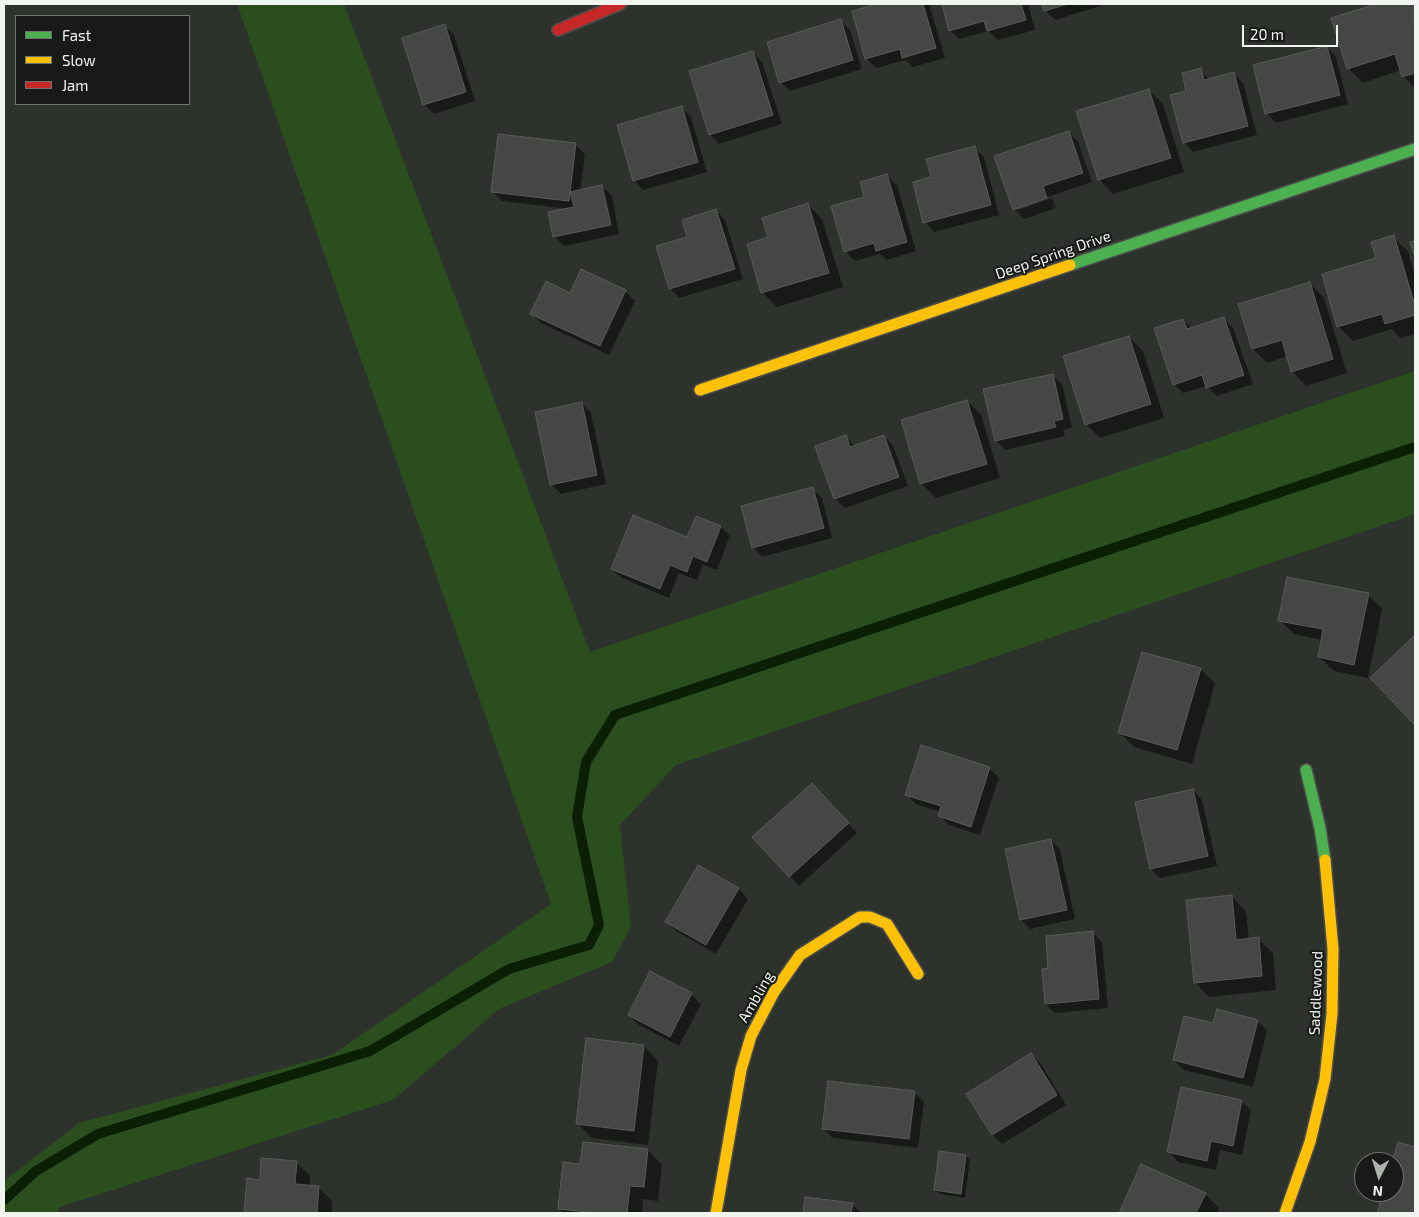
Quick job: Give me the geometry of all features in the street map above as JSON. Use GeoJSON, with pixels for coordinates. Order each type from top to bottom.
{"type":"FeatureCollection","features":[{"type":"Feature","properties":{"kind":"street"},"geometry":{"type":"LineString","coordinates":[[558,30],[620,4]]}},
{"type":"Feature","properties":{"kind":"street","name":"Deep Spring Drive"},"geometry":{"type":"LineString","coordinates":[[700,390],[1415,149]]}},
{"type":"Feature","properties":{"kind":"street","name":"Saddlewood"},"geometry":{"type":"LineString","coordinates":[[1285,1213],[1310,1142],[1325,1079],[1332,1014],[1333,949],[1328,884],[1320,828],[1306,770]]}},
{"type":"Feature","properties":{"kind":"street","name":"Ambling"},"geometry":{"type":"LineString","coordinates":[[716,1213],[741,1070],[751,1036],[774,992],[800,955],[860,917],[870,917],[887,924],[918,974]]}},
{"type":"Feature","properties":{"kind":"green space"},"geometry":{"type":"Polygon","coordinates":[[[237,4],[344,4],[590,652],[1415,371],[1415,514],[676,765],[620,825],[631,927],[612,962],[499,1009],[393,1100],[60,1207],[57,1213],[4,1213],[4,1181],[79,1123],[332,1055],[551,904],[237,4]]]}},
{"type":"Feature","properties":{"kind":"building"},"geometry":{"type":"Polygon","coordinates":[[[877,4],[923,4],[936,48],[902,58],[900,49],[865,59],[852,11],[877,4]]]}},
{"type":"Feature","properties":{"kind":"building"},"geometry":{"type":"Polygon","coordinates":[[[942,4],[1021,4],[1026,20],[987,31],[984,21],[949,31],[942,4]]]}},
{"type":"Feature","properties":{"kind":"building"},"geometry":{"type":"Polygon","coordinates":[[[1042,4],[1068,4],[1044,11],[1042,4]]]}},
{"type":"Feature","properties":{"kind":"building"},"geometry":{"type":"Polygon","coordinates":[[[1376,4],[1414,4],[1415,73],[1402,77],[1395,54],[1347,69],[1331,18],[1376,4]]]}},
{"type":"Feature","properties":{"kind":"building"},"geometry":{"type":"Polygon","coordinates":[[[841,19],[853,60],[779,83],[767,42],[841,19]]]}},
{"type":"Feature","properties":{"kind":"building"},"geometry":{"type":"Polygon","coordinates":[[[445,24],[466,92],[423,105],[402,38],[445,24]]]}},
{"type":"Feature","properties":{"kind":"building"},"geometry":{"type":"Polygon","coordinates":[[[1327,46],[1340,95],[1265,114],[1253,65],[1327,46]]]}},
{"type":"Feature","properties":{"kind":"building"},"geometry":{"type":"Polygon","coordinates":[[[753,51],[773,115],[709,135],[689,71],[753,51]]]}},
{"type":"Feature","properties":{"kind":"building"},"geometry":{"type":"Polygon","coordinates":[[[1201,68],[1204,80],[1234,72],[1248,126],[1183,143],[1170,95],[1186,91],[1182,73],[1201,68]]]}},
{"type":"Feature","properties":{"kind":"building"},"geometry":{"type":"Polygon","coordinates":[[[1149,89],[1171,158],[1098,180],[1076,111],[1149,89]]]}},
{"type":"Feature","properties":{"kind":"building"},"geometry":{"type":"Polygon","coordinates":[[[682,106],[698,162],[633,181],[617,125],[682,106]]]}},
{"type":"Feature","properties":{"kind":"building"},"geometry":{"type":"Polygon","coordinates":[[[1069,131],[1083,173],[1043,186],[1047,198],[1013,210],[994,156],[1069,131]]]}},
{"type":"Feature","properties":{"kind":"building"},"geometry":{"type":"Polygon","coordinates":[[[498,134],[576,143],[569,201],[491,192],[498,134]]]}},
{"type":"Feature","properties":{"kind":"building"},"geometry":{"type":"Polygon","coordinates":[[[975,146],[991,205],[923,223],[913,182],[931,177],[926,159],[975,146]]]}},
{"type":"Feature","properties":{"kind":"building"},"geometry":{"type":"Polygon","coordinates":[[[887,174],[907,242],[876,251],[874,243],[844,252],[831,206],[864,197],[860,182],[887,174]]]}},
{"type":"Feature","properties":{"kind":"building"},"geometry":{"type":"Polygon","coordinates":[[[602,185],[611,225],[553,237],[548,212],[574,207],[570,192],[602,185]]]}},
{"type":"Feature","properties":{"kind":"building"},"geometry":{"type":"Polygon","coordinates":[[[808,203],[829,273],[761,293],[747,244],[768,237],[762,218],[808,203]]]}},
{"type":"Feature","properties":{"kind":"building"},"geometry":{"type":"Polygon","coordinates":[[[716,209],[735,269],[669,289],[656,246],[687,237],[682,220],[716,209]]]}},
{"type":"Feature","properties":{"kind":"building"},"geometry":{"type":"Polygon","coordinates":[[[1394,235],[1415,306],[1415,315],[1385,324],[1382,314],[1337,327],[1322,274],[1376,258],[1371,242],[1394,235]]]}},
{"type":"Feature","properties":{"kind":"building"},"geometry":{"type":"Polygon","coordinates":[[[1415,241],[1415,257],[1410,242],[1415,241]]]}},
{"type":"Feature","properties":{"kind":"building"},"geometry":{"type":"Polygon","coordinates":[[[581,269],[626,290],[600,346],[530,314],[546,281],[570,293],[581,269]]]}},
{"type":"Feature","properties":{"kind":"building"},"geometry":{"type":"Polygon","coordinates":[[[1310,282],[1333,359],[1291,372],[1282,340],[1252,349],[1238,304],[1310,282]]]}},
{"type":"Feature","properties":{"kind":"building"},"geometry":{"type":"Polygon","coordinates":[[[1224,317],[1244,375],[1206,388],[1202,375],[1173,385],[1154,328],[1183,319],[1187,329],[1224,317]]]}},
{"type":"Feature","properties":{"kind":"building"},"geometry":{"type":"Polygon","coordinates":[[[1129,336],[1151,404],[1085,425],[1063,356],[1129,336]]]}},
{"type":"Feature","properties":{"kind":"building"},"geometry":{"type":"Polygon","coordinates":[[[1053,374],[1063,419],[1054,421],[1056,427],[995,441],[983,389],[1053,374]]]}},
{"type":"Feature","properties":{"kind":"building"},"geometry":{"type":"Polygon","coordinates":[[[967,400],[987,464],[920,484],[901,420],[967,400]]]}},
{"type":"Feature","properties":{"kind":"building"},"geometry":{"type":"Polygon","coordinates":[[[582,402],[597,475],[550,485],[535,412],[582,402]]]}},
{"type":"Feature","properties":{"kind":"building"},"geometry":{"type":"Polygon","coordinates":[[[846,435],[850,447],[884,435],[899,477],[834,499],[815,446],[846,435]]]}},
{"type":"Feature","properties":{"kind":"building"},"geometry":{"type":"Polygon","coordinates":[[[813,487],[824,528],[752,548],[741,506],[813,487]]]}},
{"type":"Feature","properties":{"kind":"building"},"geometry":{"type":"Polygon","coordinates":[[[633,515],[687,537],[696,516],[721,526],[707,562],[693,556],[687,572],[670,565],[660,589],[611,569],[633,515]]]}},
{"type":"Feature","properties":{"kind":"building"},"geometry":{"type":"Polygon","coordinates":[[[1287,577],[1369,593],[1354,665],[1318,657],[1323,629],[1278,621],[1287,577]]]}},
{"type":"Feature","properties":{"kind":"building"},"geometry":{"type":"Polygon","coordinates":[[[1415,635],[1415,725],[1370,678],[1415,635]]]}},
{"type":"Feature","properties":{"kind":"building"},"geometry":{"type":"Polygon","coordinates":[[[1142,652],[1201,668],[1177,750],[1118,733],[1142,652]]]}},
{"type":"Feature","properties":{"kind":"building"},"geometry":{"type":"Polygon","coordinates":[[[921,745],[990,767],[971,827],[938,816],[941,806],[905,795],[921,745]]]}},
{"type":"Feature","properties":{"kind":"building"},"geometry":{"type":"Polygon","coordinates":[[[812,783],[849,823],[789,877],[752,837],[812,783]]]}},
{"type":"Feature","properties":{"kind":"building"},"geometry":{"type":"Polygon","coordinates":[[[1193,789],[1208,856],[1150,869],[1135,802],[1193,789]]]}},
{"type":"Feature","properties":{"kind":"building"},"geometry":{"type":"Polygon","coordinates":[[[1051,839],[1067,910],[1020,920],[1005,849],[1051,839]]]}},
{"type":"Feature","properties":{"kind":"building"},"geometry":{"type":"Polygon","coordinates":[[[698,865],[739,888],[706,945],[665,922],[698,865]]]}},
{"type":"Feature","properties":{"kind":"building"},"geometry":{"type":"Polygon","coordinates":[[[1232,895],[1236,940],[1259,937],[1262,976],[1194,983],[1186,900],[1232,895]]]}},
{"type":"Feature","properties":{"kind":"building"},"geometry":{"type":"Polygon","coordinates":[[[1093,931],[1099,999],[1045,1004],[1042,969],[1048,968],[1046,936],[1093,931]]]}},
{"type":"Feature","properties":{"kind":"building"},"geometry":{"type":"Polygon","coordinates":[[[650,971],[692,993],[670,1037],[628,1015],[650,971]]]}},
{"type":"Feature","properties":{"kind":"building"},"geometry":{"type":"Polygon","coordinates":[[[1217,1009],[1258,1020],[1243,1078],[1173,1060],[1184,1016],[1213,1023],[1217,1009]]]}},
{"type":"Feature","properties":{"kind":"building"},"geometry":{"type":"Polygon","coordinates":[[[586,1038],[644,1045],[634,1131],[576,1124],[586,1038]]]}},
{"type":"Feature","properties":{"kind":"building"},"geometry":{"type":"Polygon","coordinates":[[[1031,1053],[1057,1095],[992,1135],[966,1094],[1031,1053]]]}},
{"type":"Feature","properties":{"kind":"building"},"geometry":{"type":"Polygon","coordinates":[[[828,1081],[915,1091],[909,1139],[822,1129],[828,1081]]]}},
{"type":"Feature","properties":{"kind":"building"},"geometry":{"type":"Polygon","coordinates":[[[1181,1087],[1242,1100],[1233,1146],[1211,1141],[1207,1161],[1167,1152],[1181,1087]]]}},
{"type":"Feature","properties":{"kind":"building"},"geometry":{"type":"Polygon","coordinates":[[[583,1142],[648,1149],[644,1187],[630,1186],[627,1213],[598,1213],[558,1209],[563,1162],[580,1164],[583,1142]]]}},
{"type":"Feature","properties":{"kind":"building"},"geometry":{"type":"Polygon","coordinates":[[[1398,1142],[1415,1147],[1415,1213],[1377,1213],[1380,1202],[1404,1202],[1404,1152],[1395,1152],[1398,1142]]]}},
{"type":"Feature","properties":{"kind":"building"},"geometry":{"type":"Polygon","coordinates":[[[939,1151],[966,1155],[961,1194],[934,1190],[939,1151]]]}},
{"type":"Feature","properties":{"kind":"building"},"geometry":{"type":"Polygon","coordinates":[[[261,1158],[297,1161],[295,1184],[319,1186],[317,1213],[244,1213],[247,1178],[260,1180],[261,1158]]]}},
{"type":"Feature","properties":{"kind":"building"},"geometry":{"type":"Polygon","coordinates":[[[1141,1164],[1206,1193],[1196,1213],[1119,1213],[1141,1164]]]}},
{"type":"Feature","properties":{"kind":"building"},"geometry":{"type":"Polygon","coordinates":[[[805,1197],[853,1203],[851,1213],[803,1213],[805,1197]]]}},
{"type":"Feature","properties":{"kind":"waterway"},"geometry":{"type":"LineString","coordinates":[[4,1200],[36,1171],[98,1134],[370,1051],[509,969],[589,945],[599,925],[577,817],[586,762],[615,715],[1415,447]]}},
{"type":"Feature","properties":{"kind":"traffic: fast"},"geometry":{"type":"LineString","coordinates":[[1070,265],[1415,149]]}},
{"type":"Feature","properties":{"kind":"traffic: fast"},"geometry":{"type":"LineString","coordinates":[[1306,770],[1320,828],[1325,860]]}},
{"type":"Feature","properties":{"kind":"traffic: slow"},"geometry":{"type":"LineString","coordinates":[[700,390],[1070,265]]}},
{"type":"Feature","properties":{"kind":"traffic: slow"},"geometry":{"type":"LineString","coordinates":[[1285,1213],[1310,1142],[1325,1079],[1332,1014],[1333,949],[1325,860]]}},
{"type":"Feature","properties":{"kind":"traffic: slow"},"geometry":{"type":"LineString","coordinates":[[716,1213],[741,1070],[751,1036],[774,992],[800,955],[860,917],[870,917],[887,924],[918,974]]}},
{"type":"Feature","properties":{"kind":"traffic: jam"},"geometry":{"type":"LineString","coordinates":[[558,30],[620,4]]}}]}
